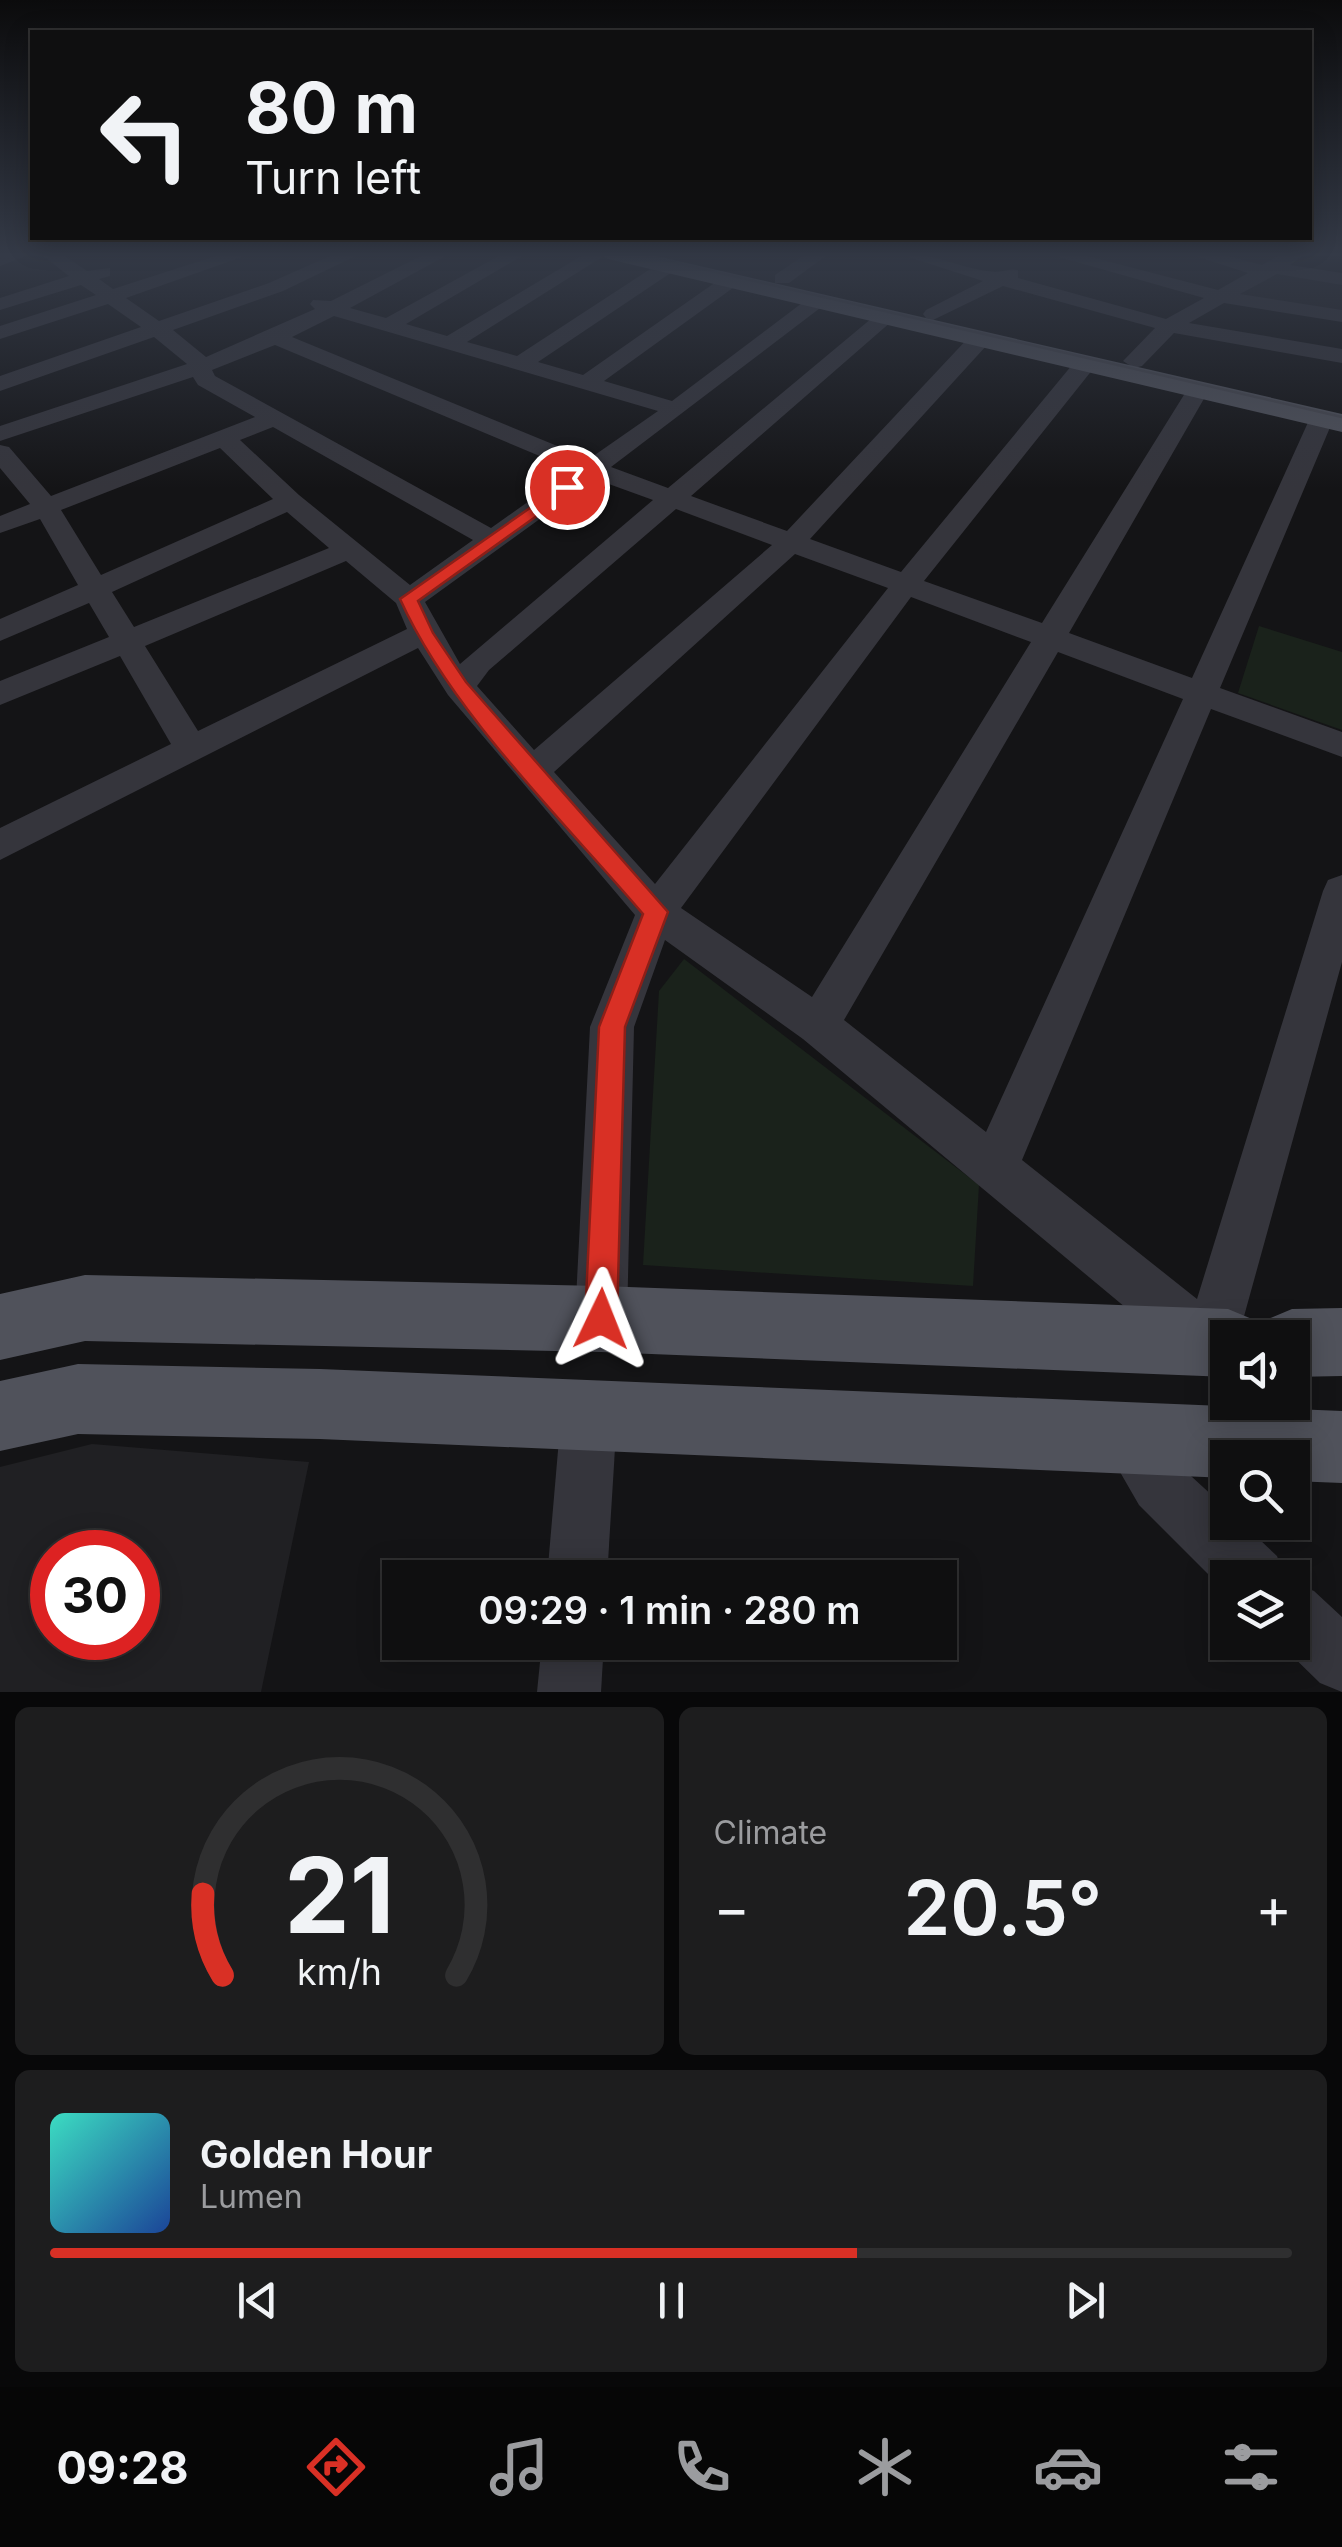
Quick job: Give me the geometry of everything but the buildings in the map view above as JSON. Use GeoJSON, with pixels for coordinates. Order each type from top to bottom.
{"type":"FeatureCollection","features":[{"type":"Feature","properties":{"kind":"main road"},"geometry":{"type":"LineString","coordinates":[[942,331],[1198,390],[1335,416]]}},
{"type":"Feature","properties":{"kind":"main road"},"geometry":{"type":"LineString","coordinates":[[1006,331],[1134,361],[1335,416]]}},
{"type":"Feature","properties":{"kind":"main road"},"geometry":{"type":"LineString","coordinates":[[0,1327],[85,1308],[601,1319],[1210,1343]]}},
{"type":"Feature","properties":{"kind":"main road"},"geometry":{"type":"LineString","coordinates":[[1310,1342],[1342,1342]]}},
{"type":"Feature","properties":{"kind":"main road"},"geometry":{"type":"LineString","coordinates":[[0,1416],[78,1399],[320,1404],[1342,1447]]}},
{"type":"Feature","properties":{"kind":"street"},"geometry":{"type":"LineString","coordinates":[[0,384],[143,331]]}},
{"type":"Feature","properties":{"kind":"street"},"geometry":{"type":"LineString","coordinates":[[160,331],[194,355],[206,380],[494,540]]}},
{"type":"Feature","properties":{"kind":"street"},"geometry":{"type":"LineString","coordinates":[[0,434],[200,367],[287,331]]}},
{"type":"Feature","properties":{"kind":"street"},"geometry":{"type":"LineString","coordinates":[[406,331],[676,410]]}},
{"type":"Feature","properties":{"kind":"street"},"geometry":{"type":"LineString","coordinates":[[450,344],[472,331]]}},
{"type":"Feature","properties":{"kind":"street"},"geometry":{"type":"LineString","coordinates":[[520,364],[565,331]]}},
{"type":"Feature","properties":{"kind":"street"},"geometry":{"type":"LineString","coordinates":[[586,383],[659,331]]}},
{"type":"Feature","properties":{"kind":"street"},"geometry":{"type":"LineString","coordinates":[[0,845],[192,750],[416,616],[494,540],[676,410],[778,331]]}},
{"type":"Feature","properties":{"kind":"street"},"geometry":{"type":"LineString","coordinates":[[459,687],[478,663],[869,331]]}},
{"type":"Feature","properties":{"kind":"street"},"geometry":{"type":"LineString","coordinates":[[1134,361],[1164,331]]}},
{"type":"Feature","properties":{"kind":"street"},"geometry":{"type":"LineString","coordinates":[[1198,331],[1342,356]]}},
{"type":"Feature","properties":{"kind":"street"},"geometry":{"type":"LineString","coordinates":[[274,337],[670,499],[1203,690],[1342,745]]}},
{"type":"Feature","properties":{"kind":"street"},"geometry":{"type":"LineString","coordinates":[[532,771],[793,541],[979,340]]}},
{"type":"Feature","properties":{"kind":"street"},"geometry":{"type":"LineString","coordinates":[[601,1319],[612,1027],[656,912],[907,582],[1085,364]]}},
{"type":"Feature","properties":{"kind":"street"},"geometry":{"type":"LineString","coordinates":[[818,1025],[1198,390]]}},
{"type":"Feature","properties":{"kind":"street"},"geometry":{"type":"LineString","coordinates":[[996,1167],[1203,690],[1335,416]]}},
{"type":"Feature","properties":{"kind":"street"},"geometry":{"type":"LineString","coordinates":[[0,525],[275,418]]}},
{"type":"Feature","properties":{"kind":"street"},"geometry":{"type":"LineString","coordinates":[[223,438],[416,616],[459,687],[656,912],[818,1025],[1210,1336]]}},
{"type":"Feature","properties":{"kind":"street"},"geometry":{"type":"LineString","coordinates":[[0,452],[46,507],[192,750]]}},
{"type":"Feature","properties":{"kind":"street"},"geometry":{"type":"LineString","coordinates":[[0,631],[290,502]]}},
{"type":"Feature","properties":{"kind":"street"},"geometry":{"type":"LineString","coordinates":[[0,694],[348,550]]}},
{"type":"Feature","properties":{"kind":"street"},"geometry":{"type":"LineString","coordinates":[[1225,1320],[1342,891]]}},
{"type":"Feature","properties":{"kind":"street"},"geometry":{"type":"LineString","coordinates":[[579,1560],[589,1416]]}},
{"type":"Feature","properties":{"kind":"street"},"geometry":{"type":"LineString","coordinates":[[1130,1439],[1158,1485],[1236,1560]]}},
{"type":"Feature","properties":{"kind":"street"},"geometry":{"type":"LineString","coordinates":[[1310,1630],[1342,1661]]}},
{"type":"Feature","properties":{"kind":"street"},"geometry":{"type":"LineString","coordinates":[[569,1692],[572,1660]]}},
{"type":"Feature","properties":{"kind":"shaded area"},"geometry":{"type":"Polygon","coordinates":[[[1259,626],[1342,652],[1342,730],[1238,693],[1259,626]]]}},
{"type":"Feature","properties":{"kind":"shaded area"},"geometry":{"type":"Polygon","coordinates":[[[684,959],[979,1185],[973,1286],[643,1265],[659,991],[684,959]]]}},
{"type":"Feature","properties":{"kind":"shaded area"},"geometry":{"type":"Polygon","coordinates":[[[92,1444],[309,1462],[261,1692],[0,1692],[0,1467],[92,1444]]]}},
{"type":"Feature","properties":{"kind":"tram line"},"geometry":{"type":"LineString","coordinates":[[970,331],[1342,417]]}},
{"type":"Feature","properties":{"kind":"route"},"geometry":{"type":"LineString","coordinates":[[567,487],[409,599],[424,633],[459,687],[656,912],[612,1027],[601,1319]]}}]}
